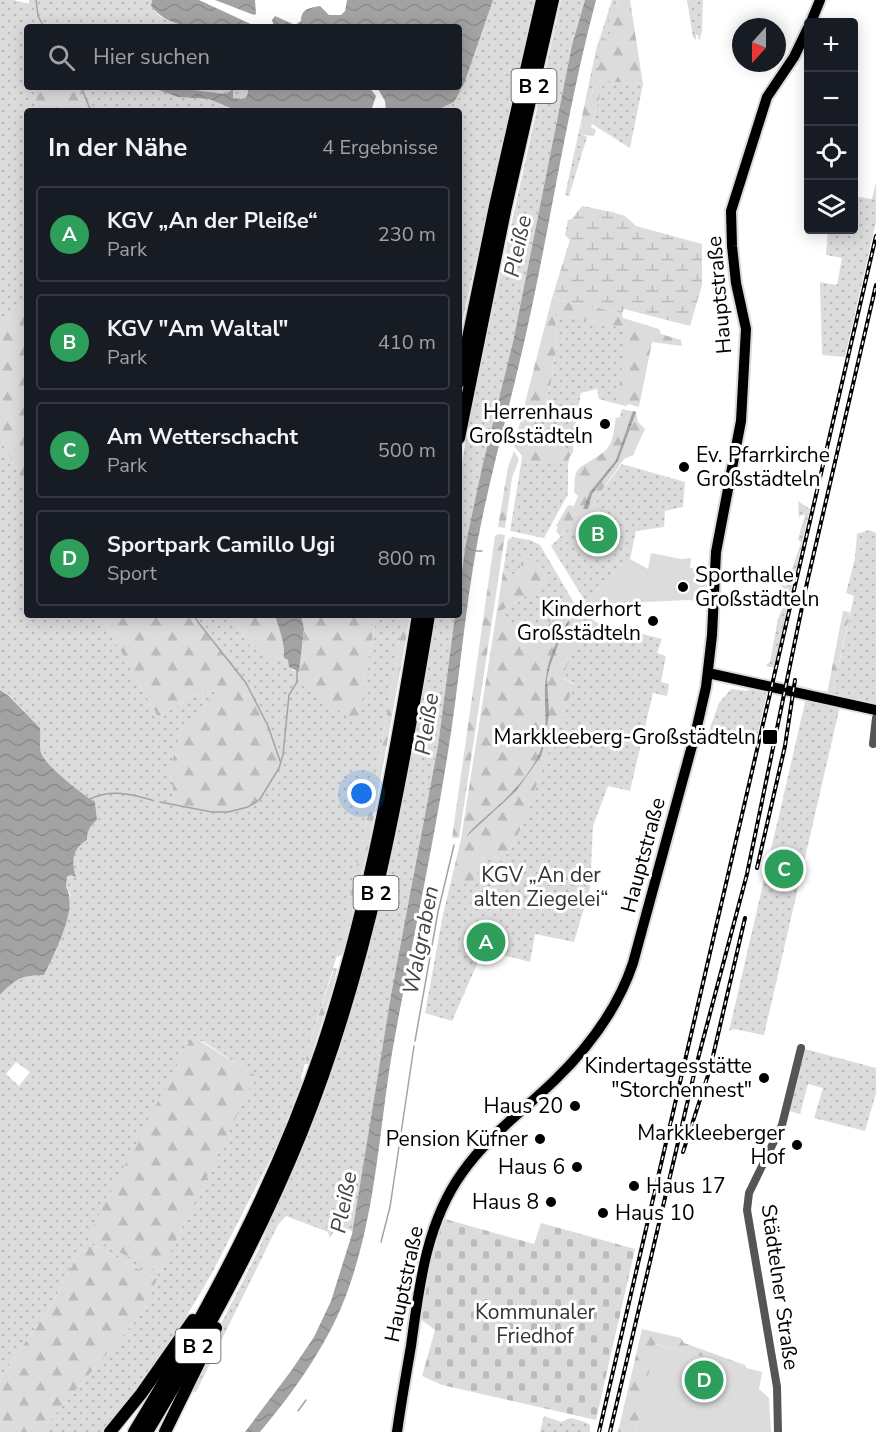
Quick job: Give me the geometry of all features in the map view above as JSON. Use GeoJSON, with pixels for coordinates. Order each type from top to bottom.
{"type":"FeatureCollection","features":[{"type":"Feature","properties":{"kind":"highway","name":"B 2"},"geometry":{"type":"LineString","coordinates":[[462,367],[495,206],[542,0]]}},
{"type":"Feature","properties":{"kind":"highway","name":"B 2"},"geometry":{"type":"LineString","coordinates":[[462,423],[505,211],[553,0]]}},
{"type":"Feature","properties":{"kind":"highway","name":"B 2"},"geometry":{"type":"LineString","coordinates":[[134,1432],[177,1362],[258,1208],[291,1130],[322,1046],[342,983],[381,823],[417,618]]}},
{"type":"Feature","properties":{"kind":"highway","name":"B 2"},"geometry":{"type":"LineString","coordinates":[[147,1432],[193,1353],[267,1214],[301,1133],[332,1049],[350,991],[386,847],[428,618]]}},
{"type":"Feature","properties":{"kind":"highway"},"geometry":{"type":"LineString","coordinates":[[165,1432],[217,1328],[245,1258]]}},
{"type":"Feature","properties":{"kind":"highway"},"geometry":{"type":"LineString","coordinates":[[110,1432],[170,1353],[224,1275]]}},
{"type":"Feature","properties":{"kind":"main road"},"geometry":{"type":"LineString","coordinates":[[813,18],[820,0]]}},
{"type":"Feature","properties":{"kind":"main road","name":"Hauptstraße"},"geometry":{"type":"LineString","coordinates":[[397,1432],[422,1276],[439,1215],[452,1187],[463,1171],[494,1137],[572,1062],[610,1012],[627,980],[648,913],[696,731],[708,673],[716,552],[741,421],[746,329],[736,283],[732,220],[767,97],[797,52],[804,37]]}},
{"type":"Feature","properties":{"kind":"main road"},"geometry":{"type":"LineString","coordinates":[[708,673],[876,710]]}},
{"type":"Feature","properties":{"kind":"street"},"geometry":{"type":"LineString","coordinates":[[873,744],[876,718]]}},
{"type":"Feature","properties":{"kind":"street","name":"Städtelner Straße"},"geometry":{"type":"LineString","coordinates":[[778,1432],[777,1387],[747,1210],[749,1193],[782,1125],[801,1048]]}},
{"type":"Feature","properties":{"kind":"green space"},"geometry":{"type":"Polygon","coordinates":[[[0,0],[14,0],[29,4],[29,0],[152,0],[151,6],[159,16],[178,24],[24,24],[24,90],[34,90],[36,108],[24,108],[24,301],[18,312],[0,324],[0,0]]]}},
{"type":"Feature","properties":{"kind":"green space"},"geometry":{"type":"Polygon","coordinates":[[[493,0],[536,0],[462,322],[462,108],[441,108],[454,102],[464,84],[493,0]]]}},
{"type":"Feature","properties":{"kind":"green space"},"geometry":{"type":"Polygon","coordinates":[[[561,0],[585,0],[572,45],[513,342],[466,543],[462,570],[462,462],[489,325],[561,0]]]}},
{"type":"Feature","properties":{"kind":"green space"},"geometry":{"type":"Polygon","coordinates":[[[612,0],[618,0],[616,3],[619,6],[609,38],[603,43],[596,84],[589,100],[585,102],[596,50],[612,0]]]}},
{"type":"Feature","properties":{"kind":"green space"},"geometry":{"type":"Polygon","coordinates":[[[618,0],[630,0],[643,84],[604,81],[591,127],[596,130],[594,136],[583,135],[581,122],[585,102],[590,97],[596,83],[601,50],[612,27],[608,23],[613,11],[618,9],[619,6],[616,3],[618,0]]]}},
{"type":"Feature","properties":{"kind":"green space"},"geometry":{"type":"Polygon","coordinates":[[[687,0],[703,0],[702,32],[699,40],[698,35],[696,35],[696,40],[693,37],[687,0]]]}},
{"type":"Feature","properties":{"kind":"green space"},"geometry":{"type":"Polygon","coordinates":[[[604,80],[643,84],[630,148],[592,124],[604,80]]]}},
{"type":"Feature","properties":{"kind":"green space"},"geometry":{"type":"Polygon","coordinates":[[[34,90],[76,90],[84,108],[36,108],[34,90]]]}},
{"type":"Feature","properties":{"kind":"green space"},"geometry":{"type":"Polygon","coordinates":[[[76,90],[231,90],[225,94],[207,93],[178,97],[209,99],[231,108],[84,108],[76,90]]]}},
{"type":"Feature","properties":{"kind":"green space"},"geometry":{"type":"Polygon","coordinates":[[[232,90],[248,90],[244,99],[233,98],[232,90]]]}},
{"type":"Feature","properties":{"kind":"green space"},"geometry":{"type":"Polygon","coordinates":[[[581,122],[583,135],[587,137],[569,196],[565,195],[581,122]]]}},
{"type":"Feature","properties":{"kind":"green space"},"geometry":{"type":"Polygon","coordinates":[[[876,182],[876,222],[845,357],[822,355],[820,282],[837,285],[842,258],[826,255],[828,234],[858,234],[858,197],[872,199],[876,182]]]}},
{"type":"Feature","properties":{"kind":"green space"},"geometry":{"type":"Polygon","coordinates":[[[582,206],[625,216],[636,226],[702,244],[702,285],[690,326],[624,309],[622,313],[552,298],[570,240],[565,235],[568,220],[572,219],[582,206]]]}},
{"type":"Feature","properties":{"kind":"green space"},"geometry":{"type":"Polygon","coordinates":[[[552,298],[622,313],[623,318],[659,329],[661,334],[681,340],[682,346],[652,342],[639,407],[617,404],[627,329],[555,313],[557,344],[551,382],[538,427],[555,439],[558,451],[573,452],[568,464],[521,464],[522,456],[514,446],[552,298]]]}},
{"type":"Feature","properties":{"kind":"green space"},"geometry":{"type":"Polygon","coordinates":[[[24,301],[24,485],[0,437],[0,324],[18,312],[24,301]]]}},
{"type":"Feature","properties":{"kind":"green space"},"geometry":{"type":"Polygon","coordinates":[[[555,313],[628,329],[617,404],[599,399],[597,389],[581,393],[574,431],[573,452],[558,452],[538,427],[551,382],[557,344],[555,313]]]}},
{"type":"Feature","properties":{"kind":"green space"},"geometry":{"type":"Polygon","coordinates":[[[622,409],[636,412],[638,422],[645,429],[633,455],[624,459],[600,493],[587,523],[574,532],[570,528],[560,536],[556,531],[558,527],[556,526],[568,505],[574,506],[578,496],[574,492],[576,473],[609,446],[616,418],[620,417],[622,409]]]}},
{"type":"Feature","properties":{"kind":"green space"},"geometry":{"type":"Polygon","coordinates":[[[0,437],[24,485],[24,618],[102,618],[158,717],[192,696],[229,687],[170,770],[173,805],[212,812],[228,812],[275,748],[268,726],[246,683],[196,618],[234,618],[247,643],[275,659],[288,660],[292,670],[299,672],[320,695],[359,719],[365,673],[376,618],[403,618],[375,782],[340,946],[310,1042],[301,1077],[302,1082],[277,1146],[211,1275],[170,1344],[104,1432],[40,1432],[141,1314],[157,1279],[85,1241],[51,1306],[0,1378],[0,995],[26,975],[59,943],[70,903],[70,894],[66,887],[67,878],[71,875],[76,876],[73,865],[75,851],[87,840],[89,829],[97,820],[95,802],[49,765],[40,750],[40,728],[10,696],[0,690],[0,437]],[[191,1037],[160,1273],[255,1076],[204,1042],[191,1037]],[[16,1062],[6,1074],[19,1086],[30,1072],[16,1062]]]}},
{"type":"Feature","properties":{"kind":"green space"},"geometry":{"type":"Polygon","coordinates":[[[514,451],[519,459],[512,478],[505,528],[498,527],[508,467],[514,451]]]}},
{"type":"Feature","properties":{"kind":"green space"},"geometry":{"type":"Polygon","coordinates":[[[521,464],[568,464],[568,494],[544,538],[510,531],[521,464]]]}},
{"type":"Feature","properties":{"kind":"green space"},"geometry":{"type":"Polygon","coordinates":[[[622,464],[685,482],[683,507],[665,511],[664,527],[636,531],[630,559],[585,601],[551,546],[570,527],[587,523],[600,493],[622,464]]]}},
{"type":"Feature","properties":{"kind":"green space"},"geometry":{"type":"Polygon","coordinates":[[[798,501],[810,509],[774,667],[768,667],[766,665],[770,662],[778,619],[784,604],[781,602],[783,599],[782,585],[786,586],[801,543],[798,539],[805,515],[799,518],[798,501]]]}},
{"type":"Feature","properties":{"kind":"green space"},"geometry":{"type":"Polygon","coordinates":[[[869,530],[876,533],[876,710],[841,702],[764,1035],[734,1029],[729,1031],[807,694],[831,700],[854,596],[846,593],[855,558],[857,534],[869,530]]]}},
{"type":"Feature","properties":{"kind":"green space"},"geometry":{"type":"Polygon","coordinates":[[[505,535],[459,838],[452,838],[495,536],[505,535]]]}},
{"type":"Feature","properties":{"kind":"green space","name":"KGV „An der alten Ziegelei“"},"geometry":{"type":"Polygon","coordinates":[[[512,537],[530,540],[540,545],[577,608],[596,622],[662,639],[657,653],[666,656],[661,682],[669,684],[667,696],[653,693],[630,791],[608,786],[593,826],[590,888],[574,942],[535,934],[530,962],[487,951],[478,962],[452,1021],[425,1013],[452,877],[472,884],[486,852],[502,861],[518,835],[574,683],[562,678],[565,611],[524,644],[501,611],[548,581],[534,557],[523,555],[518,575],[503,572],[508,540],[512,537]]]}},
{"type":"Feature","properties":{"kind":"green space"},"geometry":{"type":"Polygon","coordinates":[[[651,553],[681,559],[691,558],[690,568],[710,569],[708,602],[688,600],[584,605],[585,601],[630,559],[648,569],[651,553]]]}},
{"type":"Feature","properties":{"kind":"green space"},"geometry":{"type":"Polygon","coordinates":[[[523,555],[534,557],[548,581],[501,611],[524,644],[565,611],[583,625],[562,678],[574,684],[518,835],[502,861],[486,852],[472,885],[452,877],[461,839],[503,572],[518,575],[523,555]]]}},
{"type":"Feature","properties":{"kind":"green space"},"geometry":{"type":"Polygon","coordinates":[[[843,611],[850,612],[831,700],[826,699],[843,611]]]}},
{"type":"Feature","properties":{"kind":"green space"},"geometry":{"type":"Polygon","coordinates":[[[102,618],[196,618],[246,683],[268,726],[280,762],[260,800],[251,806],[229,812],[206,811],[172,805],[174,797],[170,770],[182,727],[212,697],[227,688],[192,696],[158,717],[102,618]]]}},
{"type":"Feature","properties":{"kind":"green space"},"geometry":{"type":"Polygon","coordinates":[[[234,618],[276,618],[283,641],[284,658],[275,659],[247,643],[234,618]]]}},
{"type":"Feature","properties":{"kind":"green space"},"geometry":{"type":"Polygon","coordinates":[[[302,618],[376,618],[365,673],[360,719],[351,717],[334,707],[299,672],[304,629],[302,618]]]}},
{"type":"Feature","properties":{"kind":"green space"},"geometry":{"type":"Polygon","coordinates":[[[403,618],[409,618],[369,844],[343,954],[337,957],[375,782],[403,618]]]}},
{"type":"Feature","properties":{"kind":"green space"},"geometry":{"type":"Polygon","coordinates":[[[436,618],[455,618],[438,746],[391,995],[353,1231],[337,1226],[330,1238],[328,1232],[286,1216],[278,1225],[196,1392],[187,1391],[259,1249],[316,1108],[431,629],[434,629],[436,618]]]}},
{"type":"Feature","properties":{"kind":"green space"},"geometry":{"type":"Polygon","coordinates":[[[731,689],[747,691],[749,689],[767,693],[756,742],[709,731],[719,703],[731,689]]]}},
{"type":"Feature","properties":{"kind":"green space"},"geometry":{"type":"Polygon","coordinates":[[[334,968],[337,969],[334,983],[309,1064],[305,1064],[310,1042],[334,968]]]}},
{"type":"Feature","properties":{"kind":"green space"},"geometry":{"type":"Polygon","coordinates":[[[192,1036],[256,1076],[160,1273],[88,1236],[192,1036]]]}},
{"type":"Feature","properties":{"kind":"green space"},"geometry":{"type":"Polygon","coordinates":[[[801,1048],[876,1068],[876,1093],[865,1131],[814,1118],[823,1088],[808,1084],[800,1114],[786,1110],[801,1048]]]}},
{"type":"Feature","properties":{"kind":"green space","name":"Kommunaler Friedhof"},"geometry":{"type":"Polygon","coordinates":[[[438,1217],[534,1244],[541,1223],[635,1249],[596,1420],[442,1385],[422,1376],[435,1330],[415,1315],[438,1217]]]}},
{"type":"Feature","properties":{"kind":"green space"},"geometry":{"type":"Polygon","coordinates":[[[85,1241],[157,1279],[141,1314],[40,1432],[0,1432],[0,1378],[51,1306],[85,1241]]]}},
{"type":"Feature","properties":{"kind":"green space"},"geometry":{"type":"Polygon","coordinates":[[[642,1329],[681,1338],[684,1343],[745,1365],[747,1369],[656,1344],[636,1432],[618,1432],[642,1329]]]}},
{"type":"Feature","properties":{"kind":"green space"},"geometry":{"type":"Polygon","coordinates":[[[655,1344],[762,1372],[759,1389],[769,1398],[771,1432],[636,1432],[655,1344]]]}},
{"type":"Feature","properties":{"kind":"green space"},"geometry":{"type":"Polygon","coordinates":[[[544,1416],[561,1422],[571,1418],[585,1422],[590,1425],[590,1432],[540,1432],[544,1416]]]}},
{"type":"Feature","properties":{"kind":"water"},"geometry":{"type":"Polygon","coordinates":[[[152,0],[199,0],[251,24],[179,24],[161,16],[151,6],[152,0]]]}},
{"type":"Feature","properties":{"kind":"water"},"geometry":{"type":"Polygon","coordinates":[[[215,0],[255,0],[256,14],[254,15],[215,0]]]}},
{"type":"Feature","properties":{"kind":"water"},"geometry":{"type":"Polygon","coordinates":[[[347,0],[493,0],[462,88],[462,24],[296,24],[301,21],[302,14],[312,8],[320,6],[329,15],[341,15],[345,11],[347,0]]]}},
{"type":"Feature","properties":{"kind":"water"},"geometry":{"type":"Polygon","coordinates":[[[585,0],[596,0],[576,85],[524,343],[478,540],[448,752],[392,1053],[376,1171],[365,1229],[349,1287],[333,1326],[322,1345],[287,1399],[260,1432],[245,1432],[314,1337],[331,1301],[352,1234],[391,995],[438,746],[455,618],[462,618],[462,570],[466,543],[513,342],[572,45],[585,0]]]}},
{"type":"Feature","properties":{"kind":"water"},"geometry":{"type":"Polygon","coordinates":[[[275,16],[293,24],[273,24],[272,20],[275,16]]]}},
{"type":"Feature","properties":{"kind":"water"},"geometry":{"type":"Polygon","coordinates":[[[159,90],[193,90],[225,94],[233,90],[233,98],[244,99],[248,90],[371,90],[376,96],[372,108],[231,108],[209,99],[178,97],[159,90]]]}},
{"type":"Feature","properties":{"kind":"water"},"geometry":{"type":"Polygon","coordinates":[[[379,90],[461,90],[454,102],[441,108],[386,108],[385,101],[379,90]]]}},
{"type":"Feature","properties":{"kind":"water"},"geometry":{"type":"Polygon","coordinates":[[[633,411],[636,412],[618,461],[592,494],[588,509],[583,509],[590,492],[616,460],[633,411]]]}},
{"type":"Feature","properties":{"kind":"water"},"geometry":{"type":"Polygon","coordinates":[[[276,618],[302,618],[304,629],[299,672],[289,667],[288,660],[284,658],[283,641],[276,618]]]}},
{"type":"Feature","properties":{"kind":"water"},"geometry":{"type":"Polygon","coordinates":[[[568,621],[570,622],[560,639],[547,678],[549,713],[545,742],[541,756],[516,791],[466,837],[517,787],[539,754],[545,735],[547,670],[554,648],[568,621]]]}},
{"type":"Feature","properties":{"kind":"water"},"geometry":{"type":"Polygon","coordinates":[[[0,690],[9,696],[40,728],[40,750],[44,758],[65,779],[95,802],[97,820],[89,829],[87,840],[78,847],[74,856],[76,877],[71,875],[67,877],[69,907],[64,931],[44,975],[19,979],[0,995],[0,690]]]}},
{"type":"Feature","properties":{"kind":"waterway"},"geometry":{"type":"LineString","coordinates":[[36,0],[38,16],[42,24]]}},
{"type":"Feature","properties":{"kind":"waterway"},"geometry":{"type":"LineString","coordinates":[[82,90],[90,108]]}},
{"type":"Feature","properties":{"kind":"waterway"},"geometry":{"type":"LineString","coordinates":[[474,551],[482,551]]}},
{"type":"Feature","properties":{"kind":"waterway"},"geometry":{"type":"LineString","coordinates":[[196,618],[246,683],[268,726],[280,761]]}},
{"type":"Feature","properties":{"kind":"waterway"},"geometry":{"type":"LineString","coordinates":[[160,802],[212,812],[228,812],[248,807],[260,799],[279,768],[283,755],[289,695],[297,682],[297,669]]}},
{"type":"Feature","properties":{"kind":"waterway"},"geometry":{"type":"LineString","coordinates":[[90,799],[113,793],[129,794],[152,800]]}},
{"type":"Feature","properties":{"kind":"waterway","name":"Walgraben"},"geometry":{"type":"LineString","coordinates":[[415,1041],[438,912],[454,845]]}},
{"type":"Feature","properties":{"kind":"waterway","name":"Walgraben"},"geometry":{"type":"LineString","coordinates":[[381,1242],[390,1207],[414,1046]]}},
{"type":"Feature","properties":{"kind":"waterway","name":"Walgraben"},"geometry":{"type":"LineString","coordinates":[[298,1411],[306,1400]]}},
{"type":"Feature","properties":{"kind":"railway"},"geometry":{"type":"LineString","coordinates":[[599,1432],[876,236]]}},
{"type":"Feature","properties":{"kind":"railway"},"geometry":{"type":"LineString","coordinates":[[610,1432],[695,1070],[747,874],[807,583],[876,285]]}},
{"type":"Feature","properties":{"kind":"railway"},"geometry":{"type":"LineString","coordinates":[[757,868],[785,746],[795,680]]}},
{"type":"Feature","properties":{"kind":"railway"},"geometry":{"type":"LineString","coordinates":[[683,1152],[710,1069],[745,918]]}},
{"type":"Feature","properties":{"kind":"place","name":"Herrenhaus Großstädteln"},"geometry":{"type":"Point","coordinates":[605,424]}},
{"type":"Feature","properties":{"kind":"place","name":"Ev. Pfarrkirche Großstädteln"},"geometry":{"type":"Point","coordinates":[684,467]}},
{"type":"Feature","properties":{"kind":"place","name":"KGV \"Am Waltal\""},"geometry":{"type":"Point","coordinates":[598,534]}},
{"type":"Feature","properties":{"kind":"place","name":"Sporthalle Großstädteln"},"geometry":{"type":"Point","coordinates":[683,587]}},
{"type":"Feature","properties":{"kind":"place","name":"Kinderhort Großstädteln"},"geometry":{"type":"Point","coordinates":[653,621]}},
{"type":"Feature","properties":{"kind":"place","name":"Markkleeberg-Großstädteln"},"geometry":{"type":"Point","coordinates":[770,737]}},
{"type":"Feature","properties":{"kind":"place","name":"Am Wetterschacht"},"geometry":{"type":"Point","coordinates":[784,869]}},
{"type":"Feature","properties":{"kind":"place","name":"KGV „An der Pleiße“"},"geometry":{"type":"Point","coordinates":[486,942]}},
{"type":"Feature","properties":{"kind":"place","name":"Kindertagesstätte \"Storchennest\""},"geometry":{"type":"Point","coordinates":[764,1078]}},
{"type":"Feature","properties":{"kind":"place","name":"Haus 20"},"geometry":{"type":"Point","coordinates":[575,1106]}},
{"type":"Feature","properties":{"kind":"place","name":"Pension Küfner"},"geometry":{"type":"Point","coordinates":[540,1139]}},
{"type":"Feature","properties":{"kind":"place","name":"Markkleeberger Hof"},"geometry":{"type":"Point","coordinates":[797,1145]}},
{"type":"Feature","properties":{"kind":"place","name":"Haus 6"},"geometry":{"type":"Point","coordinates":[577,1167]}},
{"type":"Feature","properties":{"kind":"place","name":"Haus 17"},"geometry":{"type":"Point","coordinates":[634,1186]}},
{"type":"Feature","properties":{"kind":"place","name":"Haus 8"},"geometry":{"type":"Point","coordinates":[551,1202]}},
{"type":"Feature","properties":{"kind":"place","name":"Haus 10"},"geometry":{"type":"Point","coordinates":[603,1213]}},
{"type":"Feature","properties":{"kind":"place","name":"Sportpark Camillo Ugi"},"geometry":{"type":"Point","coordinates":[704,1380]}},
{"type":"Feature","properties":{"kind":"water label","name":"Pleiße"},"geometry":{"type":"Point","coordinates":[517,246]}},
{"type":"Feature","properties":{"kind":"water label","name":"Pleiße"},"geometry":{"type":"Point","coordinates":[426,724]}},
{"type":"Feature","properties":{"kind":"water label","name":"Pleiße"},"geometry":{"type":"Point","coordinates":[343,1202]}}]}
